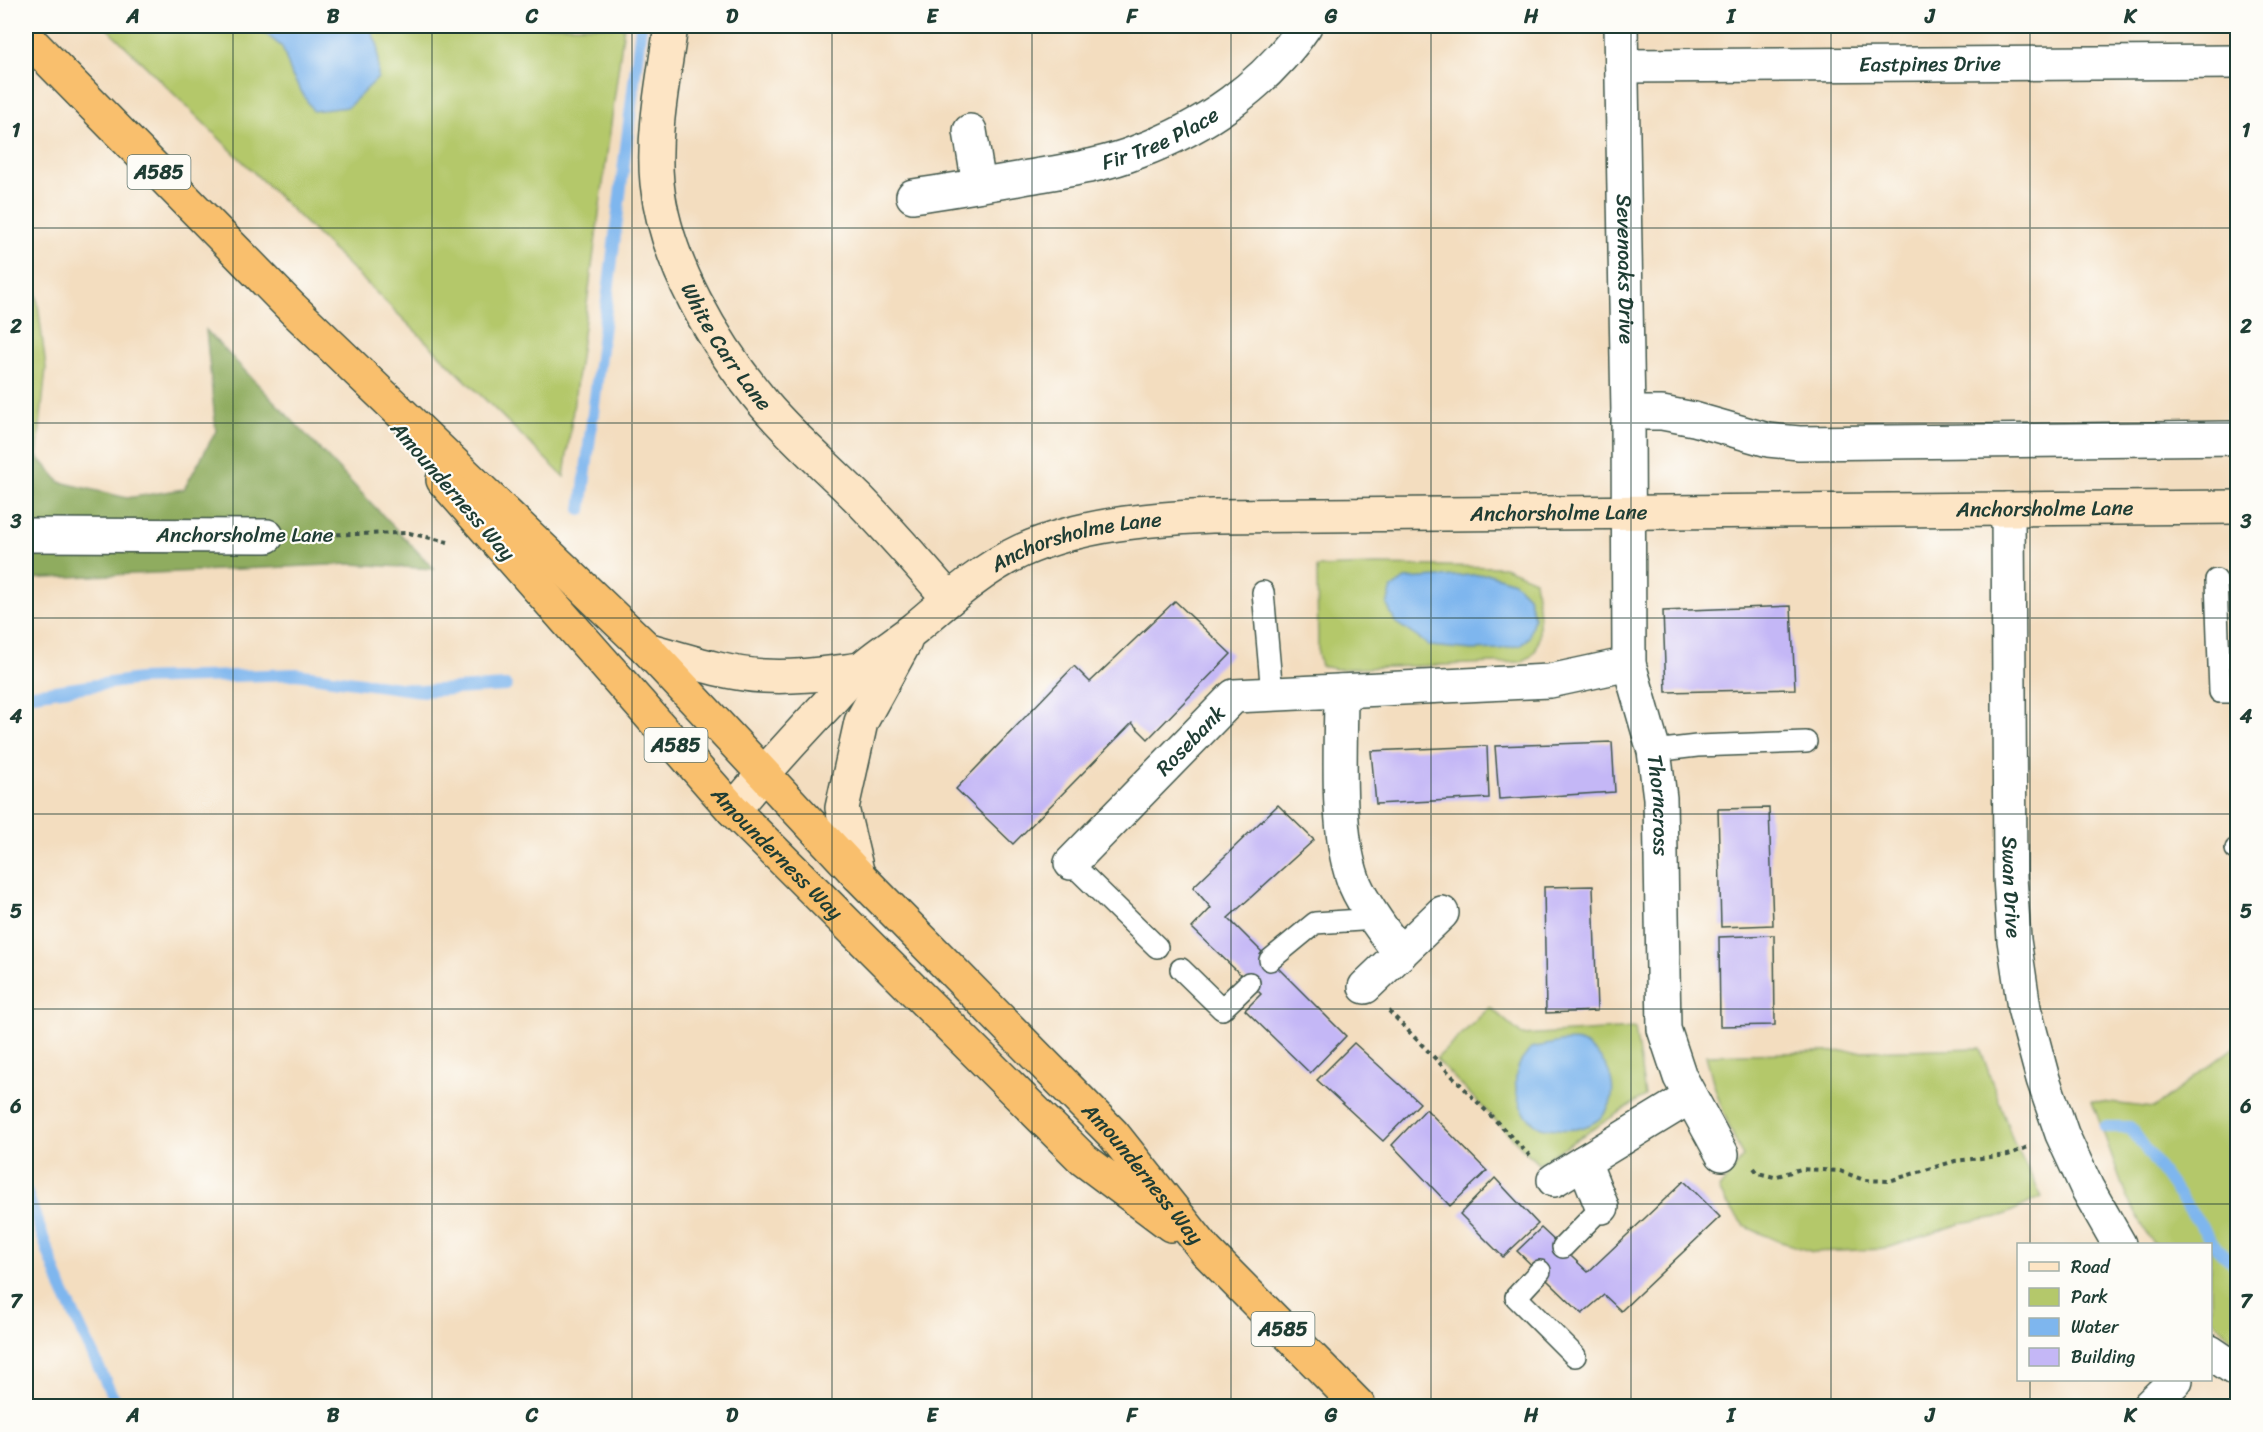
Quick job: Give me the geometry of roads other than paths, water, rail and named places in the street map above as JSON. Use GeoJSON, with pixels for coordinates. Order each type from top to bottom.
{"type":"FeatureCollection","features":[{"type":"Feature","properties":{"kind":"highway","name":"Amounderness Way"},"geometry":{"type":"LineString","coordinates":[[26,37],[292,308],[647,649],[858,875],[1113,1134],[1206,1251],[1359,1407]]}},
{"type":"Feature","properties":{"kind":"highway","name":"Amounderness Way"},"geometry":{"type":"LineString","coordinates":[[292,308],[733,810],[1084,1160],[1206,1251]]}},
{"type":"Feature","properties":{"kind":"street","name":"White Carr Lane"},"geometry":{"type":"LineString","coordinates":[[671,26],[657,131],[655,164],[657,186],[668,230],[692,295],[712,333],[766,406],[859,500],[949,599]]}},
{"type":"Feature","properties":{"kind":"street","name":"Fir Tree Place"},"geometry":{"type":"LineString","coordinates":[[913,196],[1099,164],[1136,153],[1170,139],[1219,111],[1261,79],[1305,26]]}},
{"type":"Feature","properties":{"kind":"street","name":"Sevenoaks Drive"},"geometry":{"type":"LineString","coordinates":[[1622,26],[1628,413],[1627,513]]}},
{"type":"Feature","properties":{"kind":"street","name":"Eastpines Drive"},"geometry":{"type":"LineString","coordinates":[[1622,66],[2238,62]]}},
{"type":"Feature","properties":{"kind":"street"},"geometry":{"type":"LineString","coordinates":[[970,130],[979,185]]}},
{"type":"Feature","properties":{"kind":"street"},"geometry":{"type":"LineString","coordinates":[[1628,413],[1662,413],[1694,419],[1768,440],[1799,443],[2238,438]]}},
{"type":"Feature","properties":{"kind":"street","name":"Anchorsholme Lane"},"geometry":{"type":"LineString","coordinates":[[733,810],[763,773],[861,669],[949,599],[988,570],[1022,551],[1060,537],[1100,527],[1159,518],[1278,515],[2238,507]]}},
{"type":"Feature","properties":{"kind":"street","name":"Swan Drive"},"geometry":{"type":"LineString","coordinates":[[2008,508],[2010,878],[2014,940],[2024,1008],[2043,1079],[2062,1134],[2087,1188],[2118,1243]]}},
{"type":"Feature","properties":{"kind":"street","name":"Thorncross"},"geometry":{"type":"LineString","coordinates":[[1627,513],[1629,664],[1654,751],[1660,798],[1664,1029],[1671,1056],[1690,1097],[1722,1154]]}},
{"type":"Feature","properties":{"kind":"street","name":"Anchorsholme Lane"},"geometry":{"type":"LineString","coordinates":[[26,535],[267,536]]}},
{"type":"Feature","properties":{"kind":"street","name":"Anchorsholme Lane"},"geometry":{"type":"LineString","coordinates":[[858,875],[842,808],[861,722],[910,632]]}},
{"type":"Feature","properties":{"kind":"street","name":"Anchorsholme Lane"},"geometry":{"type":"LineString","coordinates":[[647,649],[707,665],[762,676],[801,677],[861,669]]}},
{"type":"Feature","properties":{"kind":"street","name":"Rosebank"},"geometry":{"type":"LineString","coordinates":[[1071,863],[1234,696],[1550,681],[1629,664]]}},
{"type":"Feature","properties":{"kind":"street"},"geometry":{"type":"LineString","coordinates":[[1341,691],[1342,783],[1346,854],[1353,881],[1400,954]]}},
{"type":"Feature","properties":{"kind":"street"},"geometry":{"type":"LineString","coordinates":[[1365,987],[1442,913]]}},
{"type":"Feature","properties":{"kind":"street"},"geometry":{"type":"LineString","coordinates":[[1554,1180],[1690,1097]]}},
{"type":"Feature","properties":{"kind":"street"},"geometry":{"type":"LineString","coordinates":[[1584,1162],[1602,1207]]}},
{"type":"Feature","properties":{"kind":"street"},"geometry":{"type":"LineString","coordinates":[[2212,1353],[2238,1371]]}},
{"type":"Feature","properties":{"kind":"street"},"geometry":{"type":"LineString","coordinates":[[2149,1407],[2175,1381]]}},
{"type":"Feature","properties":{"kind":"lane"},"geometry":{"type":"LineString","coordinates":[[2216,580],[2220,692],[2238,692]]}},
{"type":"Feature","properties":{"kind":"lane"},"geometry":{"type":"LineString","coordinates":[[1263,592],[1272,694]]}},
{"type":"Feature","properties":{"kind":"lane"},"geometry":{"type":"LineString","coordinates":[[1654,751],[1697,746],[1806,742]]}},
{"type":"Feature","properties":{"kind":"lane"},"geometry":{"type":"LineString","coordinates":[[1071,863],[1157,947]]}},
{"type":"Feature","properties":{"kind":"lane"},"geometry":{"type":"LineString","coordinates":[[1270,960],[1315,923],[1376,919]]}},
{"type":"Feature","properties":{"kind":"lane"},"geometry":{"type":"LineString","coordinates":[[1181,969],[1222,1009],[1249,983]]}},
{"type":"Feature","properties":{"kind":"lane"},"geometry":{"type":"LineString","coordinates":[[1563,1247],[1602,1207]]}},
{"type":"Feature","properties":{"kind":"lane"},"geometry":{"type":"LineString","coordinates":[[1540,1271],[1516,1298],[1575,1356]]}},
{"type":"Feature","properties":{"kind":"water"},"geometry":{"type":"Polygon","coordinates":[[[256,26],[369,26],[378,46],[378,78],[348,107],[313,111],[292,76],[282,47],[256,26]]]}},
{"type":"Feature","properties":{"kind":"water"},"geometry":{"type":"Polygon","coordinates":[[[1489,574],[1514,582],[1528,596],[1534,617],[1529,637],[1521,645],[1500,649],[1472,650],[1430,646],[1395,622],[1387,605],[1392,588],[1405,579],[1489,574]]]}},
{"type":"Feature","properties":{"kind":"water"},"geometry":{"type":"Polygon","coordinates":[[[1577,1041],[1598,1055],[1606,1066],[1613,1092],[1605,1113],[1596,1121],[1573,1129],[1543,1128],[1533,1122],[1522,1108],[1516,1090],[1517,1072],[1520,1063],[1531,1048],[1577,1041]]]}},
{"type":"Feature","properties":{"kind":"waterway"},"geometry":{"type":"LineString","coordinates":[[581,510],[641,26]]}},
{"type":"Feature","properties":{"kind":"waterway"},"geometry":{"type":"LineString","coordinates":[[26,695],[139,679],[296,674],[421,691],[506,686]]}},
{"type":"Feature","properties":{"kind":"waterway"},"geometry":{"type":"LineString","coordinates":[[2105,1127],[2130,1127],[2216,1247],[2238,1269]]}},
{"type":"Feature","properties":{"kind":"waterway"},"geometry":{"type":"LineString","coordinates":[[26,1191],[62,1289],[117,1406]]}}]}
